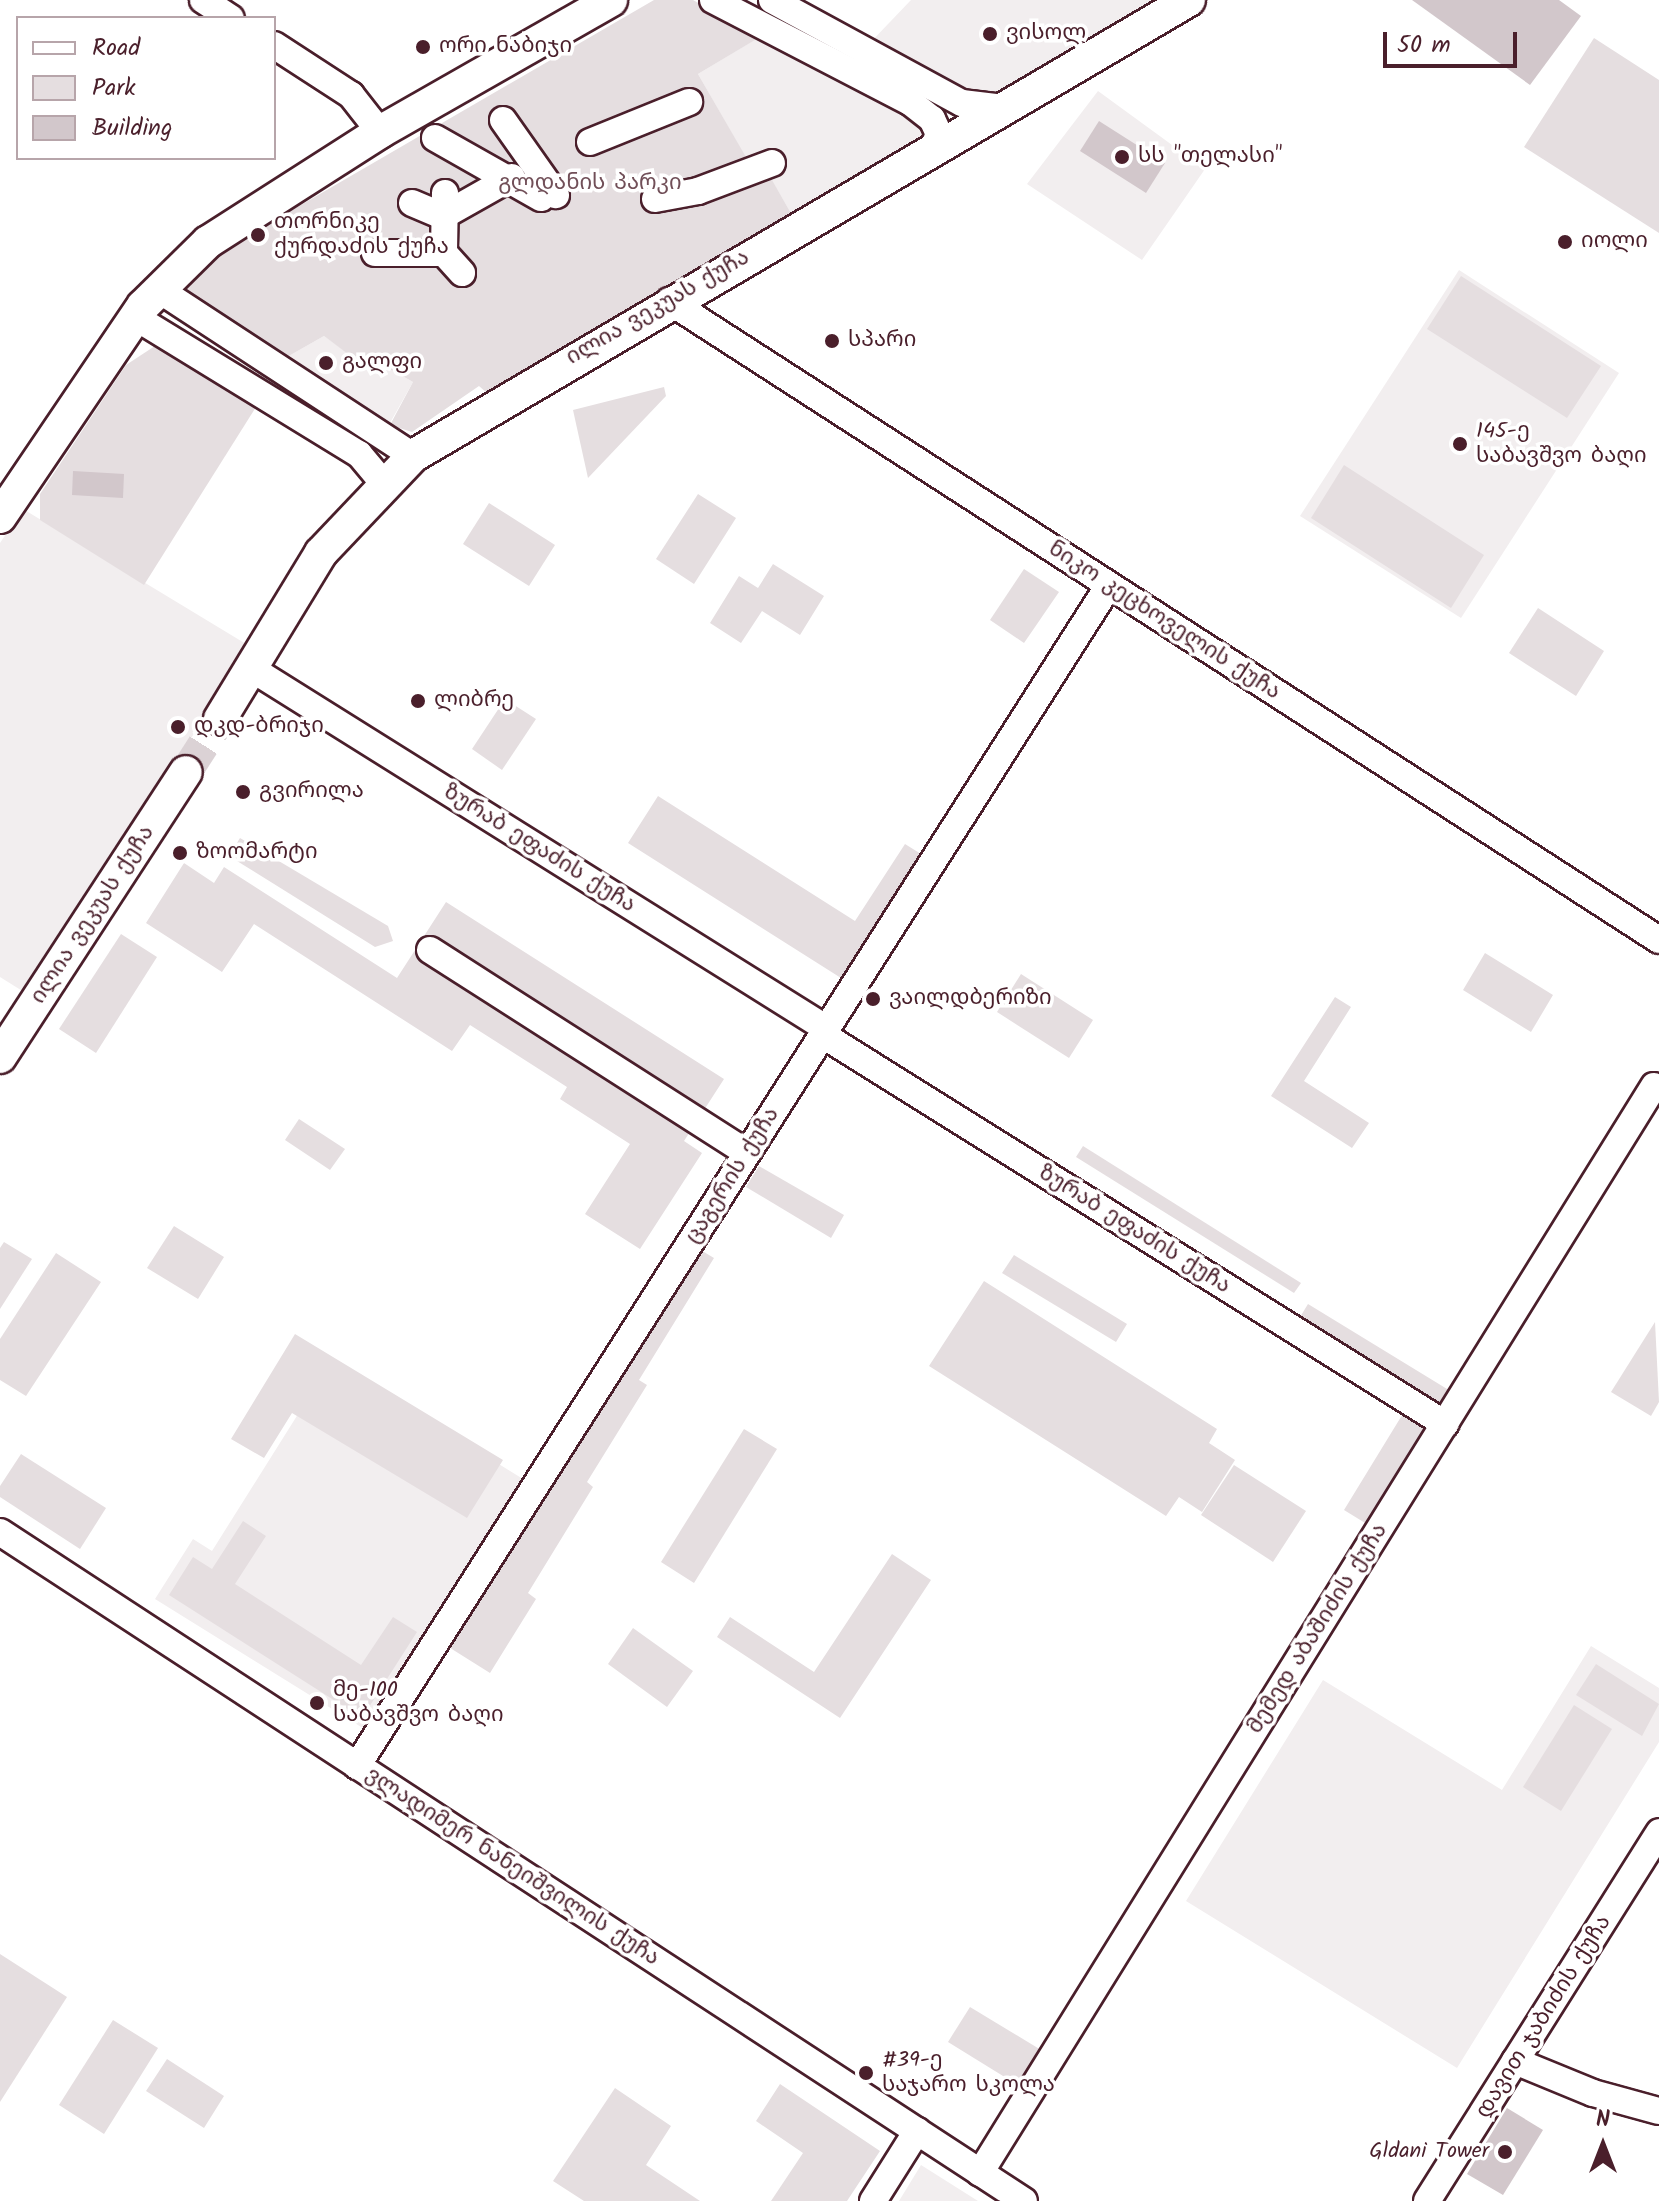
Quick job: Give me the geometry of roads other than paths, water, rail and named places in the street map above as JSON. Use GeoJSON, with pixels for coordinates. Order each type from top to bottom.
{"type":"FeatureCollection","features":[{"type":"Feature","properties":{"kind":"main road"},"geometry":{"type":"LineString","coordinates":[[0,517],[135,317],[158,289],[259,204],[611,0]]}},
{"type":"Feature","properties":{"kind":"main road","name":"ილია ვეკუას ქუჩა"},"geometry":{"type":"LineString","coordinates":[[220,719],[321,553],[383,483],[413,456],[669,301],[1189,0]]}},
{"type":"Feature","properties":{"kind":"main road","name":"ილია ვეკუას ქუჩა"},"geometry":{"type":"LineString","coordinates":[[0,1057],[186,772]]}},
{"type":"Feature","properties":{"kind":"street"},"geometry":{"type":"LineString","coordinates":[[203,0],[228,16]]}},
{"type":"Feature","properties":{"kind":"street"},"geometry":{"type":"LineString","coordinates":[[713,0],[910,102],[932,119],[939,134],[933,148]]}},
{"type":"Feature","properties":{"kind":"street"},"geometry":{"type":"LineString","coordinates":[[772,0],[962,103],[1004,108]]}},
{"type":"Feature","properties":{"kind":"street"},"geometry":{"type":"LineString","coordinates":[[276,46],[351,95],[380,132]]}},
{"type":"Feature","properties":{"kind":"street"},"geometry":{"type":"LineString","coordinates":[[590,142],[689,102]]}},
{"type":"Feature","properties":{"kind":"street"},"geometry":{"type":"LineString","coordinates":[[503,120],[528,167],[549,197]]}},
{"type":"Feature","properties":{"kind":"street"},"geometry":{"type":"LineString","coordinates":[[435,138],[528,167]]}},
{"type":"Feature","properties":{"kind":"street"},"geometry":{"type":"LineString","coordinates":[[655,199],[698,191],[772,163]]}},
{"type":"Feature","properties":{"kind":"street"},"geometry":{"type":"LineString","coordinates":[[412,203],[444,205],[528,167]]}},
{"type":"Feature","properties":{"kind":"street"},"geometry":{"type":"LineString","coordinates":[[444,205],[444,253],[462,273]]}},
{"type":"Feature","properties":{"kind":"street"},"geometry":{"type":"LineString","coordinates":[[375,253],[444,253]]}},
{"type":"Feature","properties":{"kind":"street"},"geometry":{"type":"LineString","coordinates":[[158,289],[413,456]]}},
{"type":"Feature","properties":{"kind":"street","name":"ნიკო კეცხოველის ქუჩა"},"geometry":{"type":"LineString","coordinates":[[669,301],[1659,940]]}},
{"type":"Feature","properties":{"kind":"street"},"geometry":{"type":"LineString","coordinates":[[135,317],[359,454],[383,483]]}},
{"type":"Feature","properties":{"kind":"street","name":"ცაგერის ქუჩა"},"geometry":{"type":"LineString","coordinates":[[357,1766],[1109,585]]}},
{"type":"Feature","properties":{"kind":"street","name":"ზურაბ ეფაძის ქუჩა"},"geometry":{"type":"LineString","coordinates":[[252,669],[1445,1424]]}},
{"type":"Feature","properties":{"kind":"street"},"geometry":{"type":"LineString","coordinates":[[430,950],[747,1153]]}},
{"type":"Feature","properties":{"kind":"street","name":"მემედ აბაშიძის ქუჩა"},"geometry":{"type":"LineString","coordinates":[[980,2173],[1654,1086]]}},
{"type":"Feature","properties":{"kind":"street","name":"ვლადიმერ ნანეიშვილის ქუჩა"},"geometry":{"type":"LineString","coordinates":[[0,1532],[1024,2201]]}},
{"type":"Feature","properties":{"kind":"street","name":"დავით ჯაბიძის ქუჩა"},"geometry":{"type":"LineString","coordinates":[[1427,2201],[1659,1832]]}},
{"type":"Feature","properties":{"kind":"street"},"geometry":{"type":"LineString","coordinates":[[1515,2061],[1593,2093],[1659,2111]]}},
{"type":"Feature","properties":{"kind":"street"},"geometry":{"type":"LineString","coordinates":[[873,2201],[917,2131]]}},
{"type":"Feature","properties":{"kind":"tunnel"},"geometry":{"type":"LineString","coordinates":[[186,772],[220,719]]}},
{"type":"Feature","properties":{"kind":"place","name":"ვისოლ"},"geometry":{"type":"Point","coordinates":[990,34]}},
{"type":"Feature","properties":{"kind":"place","name":"ორი ნაბიჯი"},"geometry":{"type":"Point","coordinates":[423,47]}},
{"type":"Feature","properties":{"kind":"place","name":"სს \"თელასი\""},"geometry":{"type":"Point","coordinates":[1122,157]}},
{"type":"Feature","properties":{"kind":"place","name":"თორნიკე ქურდაძის ქუჩა"},"geometry":{"type":"Point","coordinates":[258,235]}},
{"type":"Feature","properties":{"kind":"place","name":"იოლი"},"geometry":{"type":"Point","coordinates":[1565,242]}},
{"type":"Feature","properties":{"kind":"place","name":"სპარი"},"geometry":{"type":"Point","coordinates":[832,341]}},
{"type":"Feature","properties":{"kind":"place","name":"გალფი"},"geometry":{"type":"Point","coordinates":[326,363]}},
{"type":"Feature","properties":{"kind":"place","name":"145-ე საბავშვო ბაღი"},"geometry":{"type":"Point","coordinates":[1460,444]}},
{"type":"Feature","properties":{"kind":"place","name":"ლიბრე"},"geometry":{"type":"Point","coordinates":[418,701]}},
{"type":"Feature","properties":{"kind":"place","name":"დკდ-ბრიჯი"},"geometry":{"type":"Point","coordinates":[178,727]}},
{"type":"Feature","properties":{"kind":"place","name":"გვირილა"},"geometry":{"type":"Point","coordinates":[243,792]}},
{"type":"Feature","properties":{"kind":"place","name":"ზოომარტი"},"geometry":{"type":"Point","coordinates":[180,853]}},
{"type":"Feature","properties":{"kind":"place","name":"ვაილდბერიზი"},"geometry":{"type":"Point","coordinates":[873,999]}},
{"type":"Feature","properties":{"kind":"place","name":"მე-100 საბავშვო ბაღი"},"geometry":{"type":"Point","coordinates":[317,1703]}},
{"type":"Feature","properties":{"kind":"place","name":"#39-ე საჯარო სკოლა"},"geometry":{"type":"Point","coordinates":[866,2073]}},
{"type":"Feature","properties":{"kind":"place","name":"Gldani Tower"},"geometry":{"type":"Point","coordinates":[1505,2152]}},
{"type":"Feature","properties":{"kind":"park label","name":"გლდანის პარკი"},"geometry":{"type":"Point","coordinates":[590,184]}}]}
